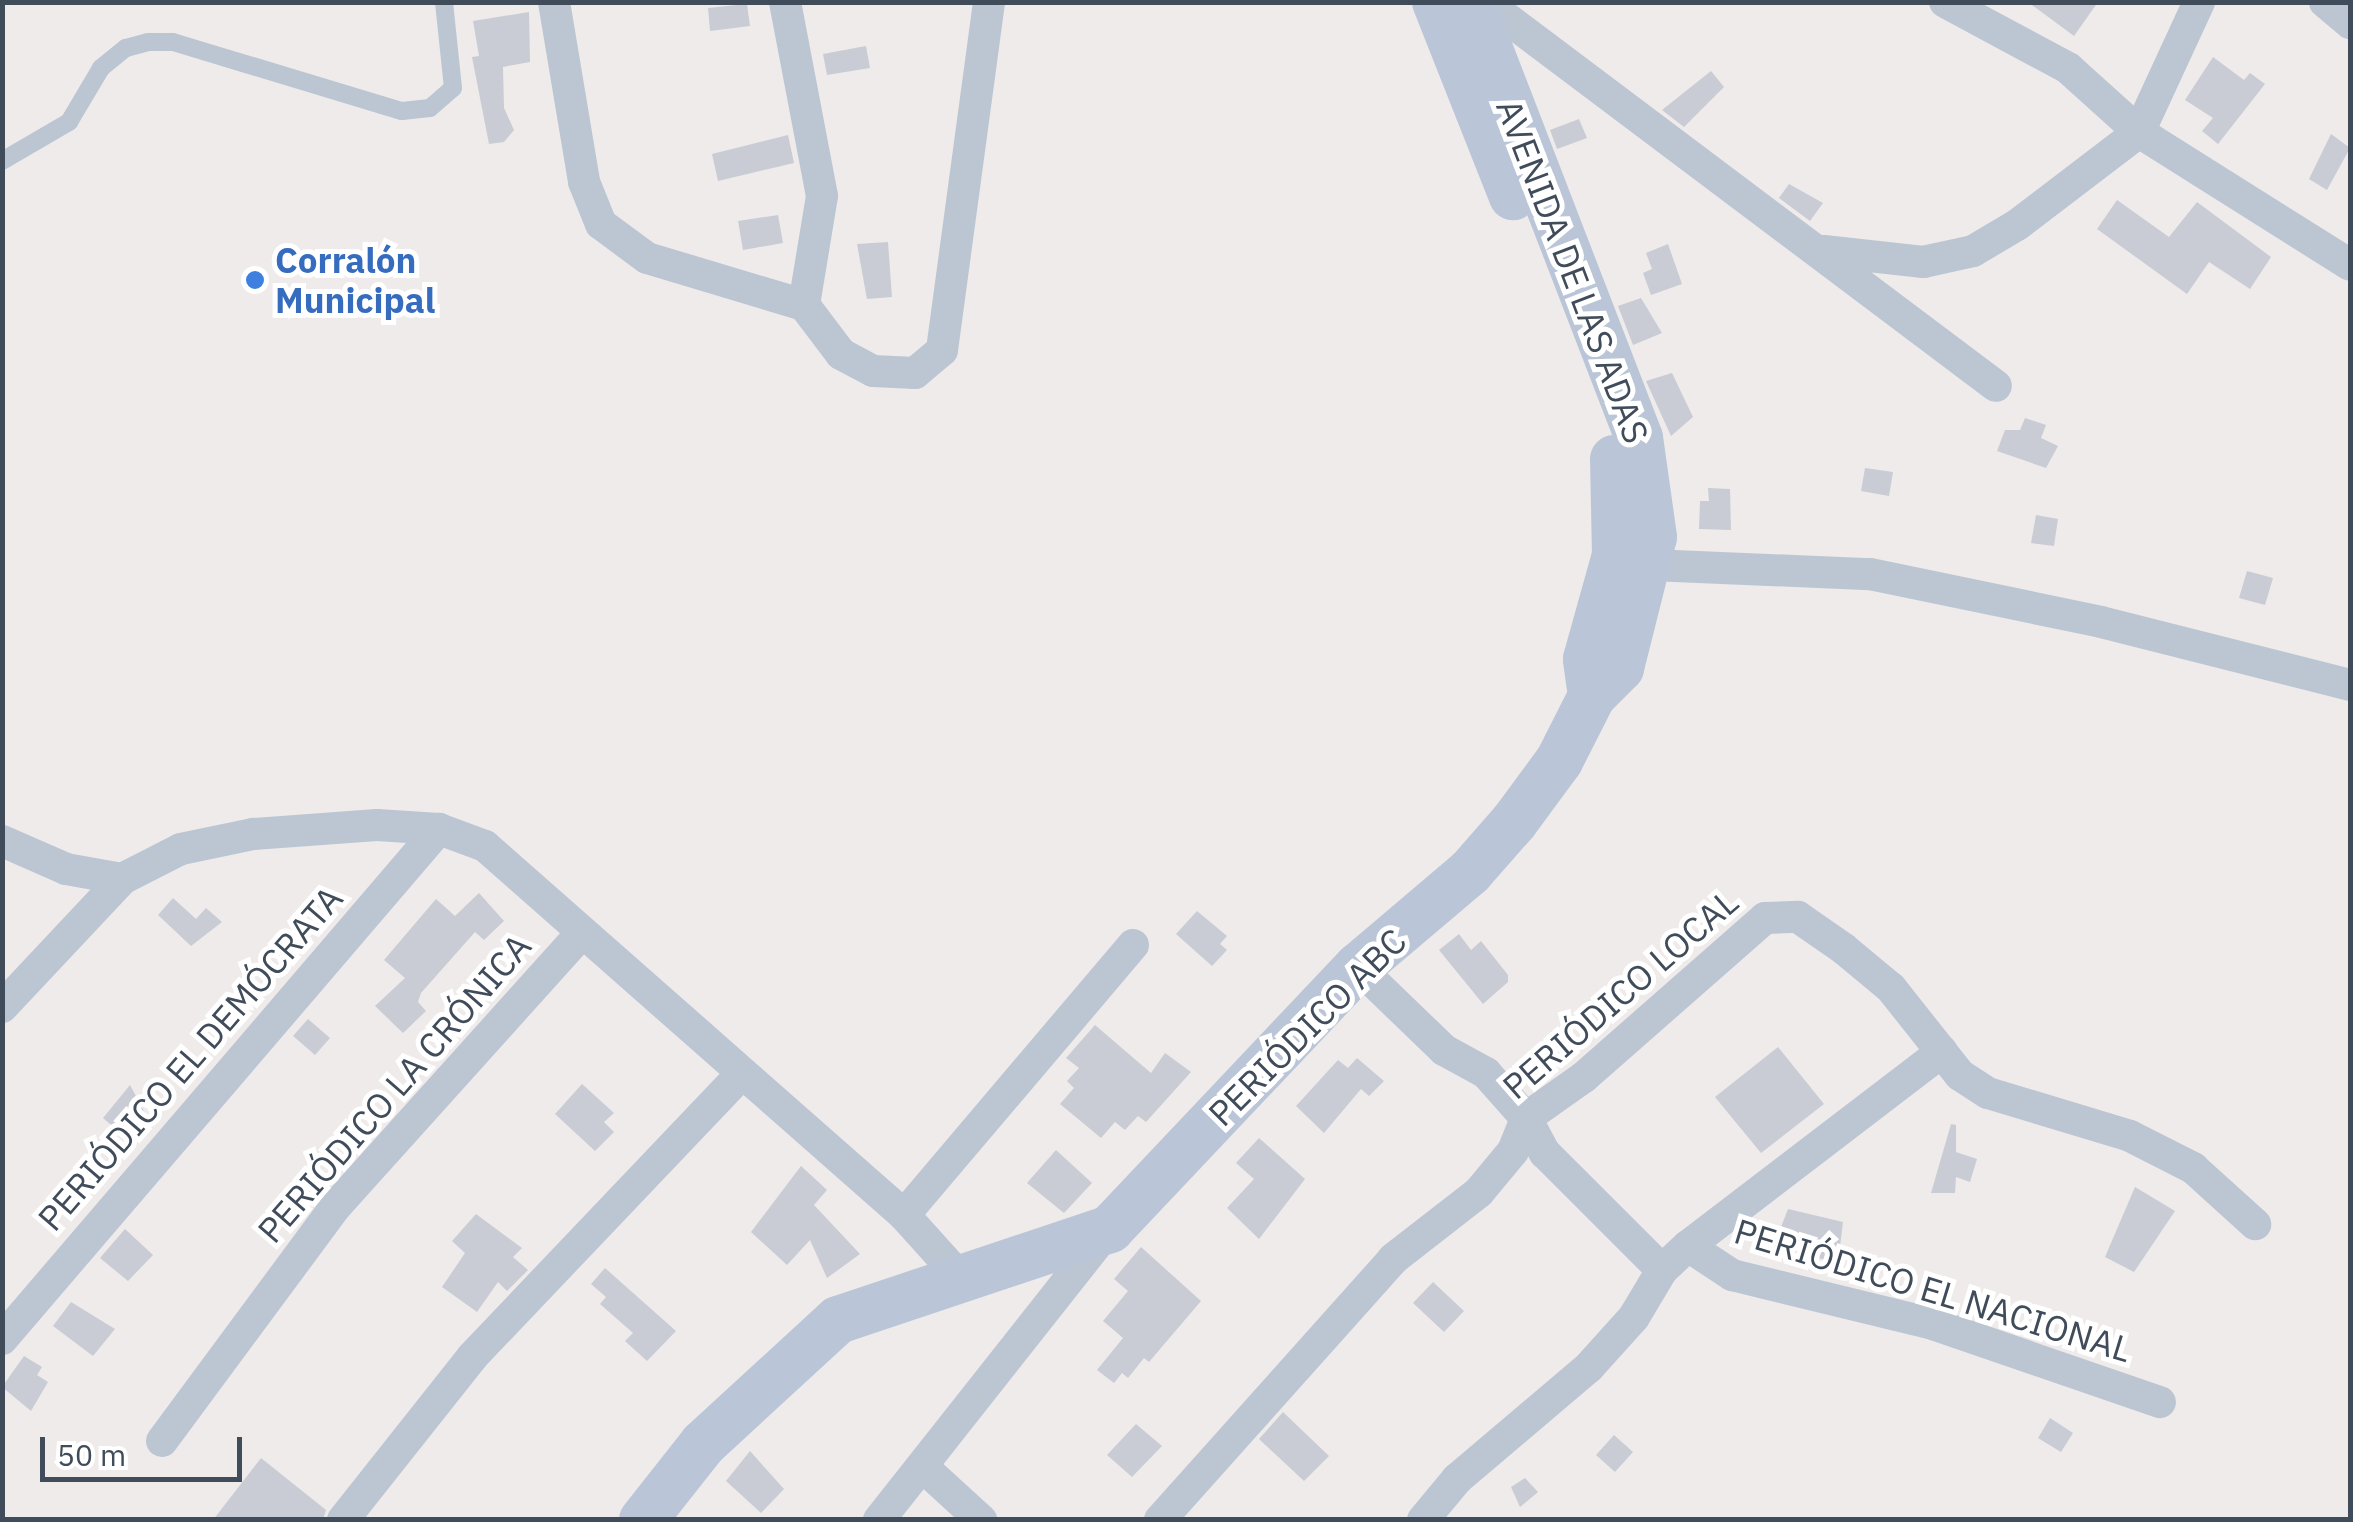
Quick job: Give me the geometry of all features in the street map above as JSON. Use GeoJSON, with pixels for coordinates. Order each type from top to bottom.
{"type":"FeatureCollection","features":[{"type":"Feature","properties":{"kind":"street"},"geometry":{"type":"LineString","coordinates":[[554,2],[584,182],[601,224],[647,258],[804,305],[841,354],[874,371],[915,373],[942,350],[989,2]]}},
{"type":"Feature","properties":{"kind":"street"},"geometry":{"type":"LineString","coordinates":[[785,2],[822,196],[804,305]]}},
{"type":"Feature","properties":{"kind":"street","name":"AVENIDA DE LAS ADAS"},"geometry":{"type":"LineString","coordinates":[[1436,2],[1599,399],[1615,462],[1616,555],[1588,659],[1592,696]]}},
{"type":"Feature","properties":{"kind":"street","name":"AVENIDA DE LAS ADAS"},"geometry":{"type":"LineString","coordinates":[[1471,2],[1640,438],[1650,492],[1650,565],[1620,668],[1592,696]]}},
{"type":"Feature","properties":{"kind":"street"},"geometry":{"type":"LineString","coordinates":[[1485,2],[1761,215],[1820,250],[1996,386]]}},
{"type":"Feature","properties":{"kind":"street"},"geometry":{"type":"LineString","coordinates":[[1944,2],[2068,68],[2139,132],[2350,265]]}},
{"type":"Feature","properties":{"kind":"street"},"geometry":{"type":"LineString","coordinates":[[1820,250],[1924,262],[1973,251],[2139,132],[2199,2]]}},
{"type":"Feature","properties":{"kind":"street"},"geometry":{"type":"LineString","coordinates":[[2325,2],[2350,24]]}},
{"type":"Feature","properties":{"kind":"street"},"geometry":{"type":"LineString","coordinates":[[1650,565],[1870,574],[2101,622],[2350,685]]}},
{"type":"Feature","properties":{"kind":"street","name":"PERIÓDICO ABC"},"geometry":{"type":"LineString","coordinates":[[643,1520],[703,1444],[838,1320],[958,1275],[1110,1229],[1358,967],[1470,872],[1514,822],[1558,760],[1592,696]]}},
{"type":"Feature","properties":{"kind":"street"},"geometry":{"type":"LineString","coordinates":[[2,1007],[122,879],[181,850],[253,834],[377,825],[439,829],[484,846],[740,1076],[904,1215],[958,1275]]}},
{"type":"Feature","properties":{"kind":"street","name":"PERIÓDICO EL DEMÓCRATA"},"geometry":{"type":"LineString","coordinates":[[2,1338],[439,829]]}},
{"type":"Feature","properties":{"kind":"street"},"geometry":{"type":"LineString","coordinates":[[2,840],[66,869],[122,879]]}},
{"type":"Feature","properties":{"kind":"street","name":"PERIÓDICO LOCAL"},"geometry":{"type":"LineString","coordinates":[[1160,1520],[1393,1259],[1478,1192],[1513,1151],[1526,1118],[1584,1077],[1742,934],[1781,915],[1798,918],[1880,978],[1942,1052],[1988,1093],[2130,1136],[2192,1168],[2255,1224]]}},
{"type":"Feature","properties":{"kind":"street","name":"PERIÓDICO LA CRÓNICA"},"geometry":{"type":"LineString","coordinates":[[162,1441],[336,1206],[581,934]]}},
{"type":"Feature","properties":{"kind":"street"},"geometry":{"type":"LineString","coordinates":[[904,1215],[1133,946]]}},
{"type":"Feature","properties":{"kind":"street"},"geometry":{"type":"LineString","coordinates":[[1358,967],[1444,1050],[1486,1073],[1526,1118],[1545,1153],[1662,1270]]}},
{"type":"Feature","properties":{"kind":"street"},"geometry":{"type":"LineString","coordinates":[[1424,1520],[1456,1479],[1589,1367],[1634,1317],[1662,1270],[1688,1246],[1942,1052]]}},
{"type":"Feature","properties":{"kind":"street"},"geometry":{"type":"LineString","coordinates":[[343,1520],[472,1356],[740,1076]]}},
{"type":"Feature","properties":{"kind":"street"},"geometry":{"type":"LineString","coordinates":[[879,1520],[1110,1229]]}},
{"type":"Feature","properties":{"kind":"street","name":"PERIÓDICO EL NACIONAL"},"geometry":{"type":"LineString","coordinates":[[1688,1246],[1732,1275],[1933,1324],[2160,1402]]}},
{"type":"Feature","properties":{"kind":"street"},"geometry":{"type":"LineString","coordinates":[[923,1467],[980,1520]]}},
{"type":"Feature","properties":{"kind":"lane"},"geometry":{"type":"LineString","coordinates":[[2,161],[69,122],[101,68],[126,48],[148,42],[173,42],[402,110],[430,108],[453,88],[444,2]]}},
{"type":"Feature","properties":{"kind":"building"},"geometry":{"type":"Polygon","coordinates":[[[2028,2],[2098,2],[2074,36],[2028,2]]]}},
{"type":"Feature","properties":{"kind":"building"},"geometry":{"type":"Polygon","coordinates":[[[747,4],[750,26],[710,31],[708,8],[747,4]]]}},
{"type":"Feature","properties":{"kind":"building"},"geometry":{"type":"Polygon","coordinates":[[[529,12],[530,62],[503,67],[504,108],[514,130],[504,142],[489,144],[472,57],[479,56],[473,21],[529,12]]]}},
{"type":"Feature","properties":{"kind":"building"},"geometry":{"type":"Polygon","coordinates":[[[866,46],[870,68],[827,75],[823,54],[866,46]]]}},
{"type":"Feature","properties":{"kind":"building"},"geometry":{"type":"Polygon","coordinates":[[[2213,57],[2244,80],[2250,73],[2265,84],[2218,144],[2202,131],[2213,118],[2185,100],[2213,57]]]}},
{"type":"Feature","properties":{"kind":"building"},"geometry":{"type":"Polygon","coordinates":[[[1711,71],[1724,87],[1684,127],[1662,110],[1711,71]]]}},
{"type":"Feature","properties":{"kind":"building"},"geometry":{"type":"Polygon","coordinates":[[[1579,119],[1587,138],[1557,149],[1550,130],[1579,119]]]}},
{"type":"Feature","properties":{"kind":"building"},"geometry":{"type":"Polygon","coordinates":[[[2331,134],[2350,148],[2327,190],[2309,179],[2331,134]]]}},
{"type":"Feature","properties":{"kind":"building"},"geometry":{"type":"Polygon","coordinates":[[[788,135],[794,163],[718,181],[712,154],[788,135]]]}},
{"type":"Feature","properties":{"kind":"building"},"geometry":{"type":"Polygon","coordinates":[[[1789,184],[1823,203],[1810,221],[1779,198],[1789,184]]]}},
{"type":"Feature","properties":{"kind":"building"},"geometry":{"type":"Polygon","coordinates":[[[2117,200],[2169,237],[2197,202],[2271,257],[2250,289],[2209,262],[2187,294],[2097,229],[2117,200]]]}},
{"type":"Feature","properties":{"kind":"building"},"geometry":{"type":"Polygon","coordinates":[[[778,215],[783,243],[743,250],[738,221],[778,215]]]}},
{"type":"Feature","properties":{"kind":"building"},"geometry":{"type":"Polygon","coordinates":[[[888,242],[892,297],[867,299],[857,244],[888,242]]]}},
{"type":"Feature","properties":{"kind":"building"},"geometry":{"type":"Polygon","coordinates":[[[1668,244],[1682,284],[1651,295],[1643,273],[1652,269],[1646,253],[1668,244]]]}},
{"type":"Feature","properties":{"kind":"building"},"geometry":{"type":"Polygon","coordinates":[[[1641,298],[1662,333],[1633,345],[1618,306],[1641,298]]]}},
{"type":"Feature","properties":{"kind":"building"},"geometry":{"type":"Polygon","coordinates":[[[1672,373],[1693,417],[1671,436],[1646,381],[1672,373]]]}},
{"type":"Feature","properties":{"kind":"building"},"geometry":{"type":"Polygon","coordinates":[[[2025,418],[2046,425],[2041,438],[2058,446],[2046,468],[1997,451],[2005,430],[2020,430],[2025,418]]]}},
{"type":"Feature","properties":{"kind":"building"},"geometry":{"type":"Polygon","coordinates":[[[1865,468],[1893,472],[1889,496],[1861,491],[1865,468]]]}},
{"type":"Feature","properties":{"kind":"building"},"geometry":{"type":"Polygon","coordinates":[[[1708,488],[1730,489],[1731,530],[1699,529],[1700,501],[1709,501],[1708,488]]]}},
{"type":"Feature","properties":{"kind":"building"},"geometry":{"type":"Polygon","coordinates":[[[2036,515],[2058,519],[2054,546],[2031,543],[2036,515]]]}},
{"type":"Feature","properties":{"kind":"building"},"geometry":{"type":"Polygon","coordinates":[[[2247,571],[2273,578],[2265,605],[2239,598],[2247,571]]]}},
{"type":"Feature","properties":{"kind":"building"},"geometry":{"type":"Polygon","coordinates":[[[479,893],[504,921],[484,940],[475,932],[421,993],[418,1002],[426,1011],[403,1033],[375,1006],[405,978],[384,960],[436,899],[455,916],[479,893]]]}},
{"type":"Feature","properties":{"kind":"building"},"geometry":{"type":"Polygon","coordinates":[[[173,898],[196,919],[206,908],[222,922],[191,946],[158,915],[173,898]]]}},
{"type":"Feature","properties":{"kind":"building"},"geometry":{"type":"Polygon","coordinates":[[[1197,911],[1227,936],[1220,944],[1227,950],[1212,966],[1176,934],[1197,911]]]}},
{"type":"Feature","properties":{"kind":"building"},"geometry":{"type":"Polygon","coordinates":[[[1459,934],[1471,950],[1481,941],[1508,975],[1508,982],[1483,1004],[1439,950],[1459,934]]]}},
{"type":"Feature","properties":{"kind":"building"},"geometry":{"type":"Polygon","coordinates":[[[308,1019],[330,1038],[315,1055],[293,1036],[308,1019]]]}},
{"type":"Feature","properties":{"kind":"building"},"geometry":{"type":"Polygon","coordinates":[[[1095,1025],[1151,1073],[1165,1053],[1191,1072],[1146,1122],[1138,1116],[1125,1130],[1115,1122],[1101,1138],[1060,1104],[1074,1088],[1067,1081],[1079,1068],[1066,1058],[1095,1025]]]}},
{"type":"Feature","properties":{"kind":"building"},"geometry":{"type":"Polygon","coordinates":[[[1778,1047],[1824,1104],[1761,1153],[1715,1097],[1778,1047]]]}},
{"type":"Feature","properties":{"kind":"building"},"geometry":{"type":"Polygon","coordinates":[[[1357,1058],[1384,1081],[1369,1096],[1361,1089],[1324,1133],[1296,1106],[1338,1060],[1348,1068],[1357,1058]]]}},
{"type":"Feature","properties":{"kind":"building"},"geometry":{"type":"Polygon","coordinates":[[[582,1084],[614,1113],[604,1122],[614,1132],[595,1151],[555,1114],[582,1084]]]}},
{"type":"Feature","properties":{"kind":"building"},"geometry":{"type":"Polygon","coordinates":[[[130,1085],[147,1117],[144,1131],[124,1136],[103,1118],[130,1085]]]}},
{"type":"Feature","properties":{"kind":"building"},"geometry":{"type":"Polygon","coordinates":[[[1951,1124],[1956,1125],[1956,1152],[1977,1159],[1970,1182],[1956,1177],[1955,1193],[1931,1193],[1951,1124]]]}},
{"type":"Feature","properties":{"kind":"building"},"geometry":{"type":"Polygon","coordinates":[[[1259,1138],[1305,1179],[1259,1239],[1227,1208],[1254,1179],[1236,1163],[1259,1138]]]}},
{"type":"Feature","properties":{"kind":"building"},"geometry":{"type":"Polygon","coordinates":[[[1056,1150],[1092,1183],[1064,1213],[1027,1183],[1056,1150]]]}},
{"type":"Feature","properties":{"kind":"building"},"geometry":{"type":"Polygon","coordinates":[[[801,1166],[827,1190],[814,1205],[860,1254],[827,1278],[810,1240],[787,1265],[751,1232],[801,1166]]]}},
{"type":"Feature","properties":{"kind":"building"},"geometry":{"type":"Polygon","coordinates":[[[2135,1187],[2175,1211],[2134,1272],[2105,1257],[2135,1187]]]}},
{"type":"Feature","properties":{"kind":"building"},"geometry":{"type":"Polygon","coordinates":[[[1788,1209],[1843,1222],[1838,1263],[1786,1250],[1781,1227],[1788,1209]]]}},
{"type":"Feature","properties":{"kind":"building"},"geometry":{"type":"Polygon","coordinates":[[[476,1214],[522,1248],[513,1257],[528,1270],[507,1291],[498,1282],[477,1312],[442,1287],[465,1253],[452,1241],[476,1214]]]}},
{"type":"Feature","properties":{"kind":"building"},"geometry":{"type":"Polygon","coordinates":[[[125,1229],[153,1255],[128,1281],[100,1258],[125,1229]]]}},
{"type":"Feature","properties":{"kind":"building"},"geometry":{"type":"Polygon","coordinates":[[[1141,1247],[1201,1301],[1149,1362],[1144,1358],[1128,1378],[1122,1373],[1114,1383],[1097,1370],[1123,1338],[1103,1321],[1128,1291],[1114,1279],[1141,1247]]]}},
{"type":"Feature","properties":{"kind":"building"},"geometry":{"type":"Polygon","coordinates":[[[605,1268],[676,1331],[647,1361],[625,1341],[633,1333],[600,1304],[606,1297],[591,1284],[605,1268]]]}},
{"type":"Feature","properties":{"kind":"building"},"geometry":{"type":"Polygon","coordinates":[[[1433,1282],[1464,1311],[1444,1332],[1413,1303],[1433,1282]]]}},
{"type":"Feature","properties":{"kind":"building"},"geometry":{"type":"Polygon","coordinates":[[[71,1302],[115,1329],[93,1356],[53,1326],[71,1302]]]}},
{"type":"Feature","properties":{"kind":"building"},"geometry":{"type":"Polygon","coordinates":[[[24,1356],[42,1367],[37,1375],[48,1382],[31,1411],[2,1387],[24,1356]]]}},
{"type":"Feature","properties":{"kind":"building"},"geometry":{"type":"Polygon","coordinates":[[[1283,1412],[1329,1456],[1304,1481],[1259,1439],[1283,1412]]]}},
{"type":"Feature","properties":{"kind":"building"},"geometry":{"type":"Polygon","coordinates":[[[2050,1418],[2073,1433],[2061,1452],[2038,1438],[2050,1418]]]}},
{"type":"Feature","properties":{"kind":"building"},"geometry":{"type":"Polygon","coordinates":[[[1136,1424],[1162,1446],[1132,1477],[1107,1455],[1136,1424]]]}},
{"type":"Feature","properties":{"kind":"building"},"geometry":{"type":"Polygon","coordinates":[[[1614,1435],[1633,1452],[1615,1472],[1596,1455],[1614,1435]]]}},
{"type":"Feature","properties":{"kind":"building"},"geometry":{"type":"Polygon","coordinates":[[[750,1451],[784,1489],[761,1513],[726,1481],[750,1451]]]}},
{"type":"Feature","properties":{"kind":"building"},"geometry":{"type":"Polygon","coordinates":[[[261,1458],[326,1510],[323,1520],[213,1520],[261,1458]]]}},
{"type":"Feature","properties":{"kind":"building"},"geometry":{"type":"Polygon","coordinates":[[[1525,1478],[1538,1492],[1520,1507],[1511,1487],[1525,1478]]]}},
{"type":"Feature","properties":{"kind":"place","name":"Corralón Municipal"},"geometry":{"type":"Point","coordinates":[255,280]}}]}
